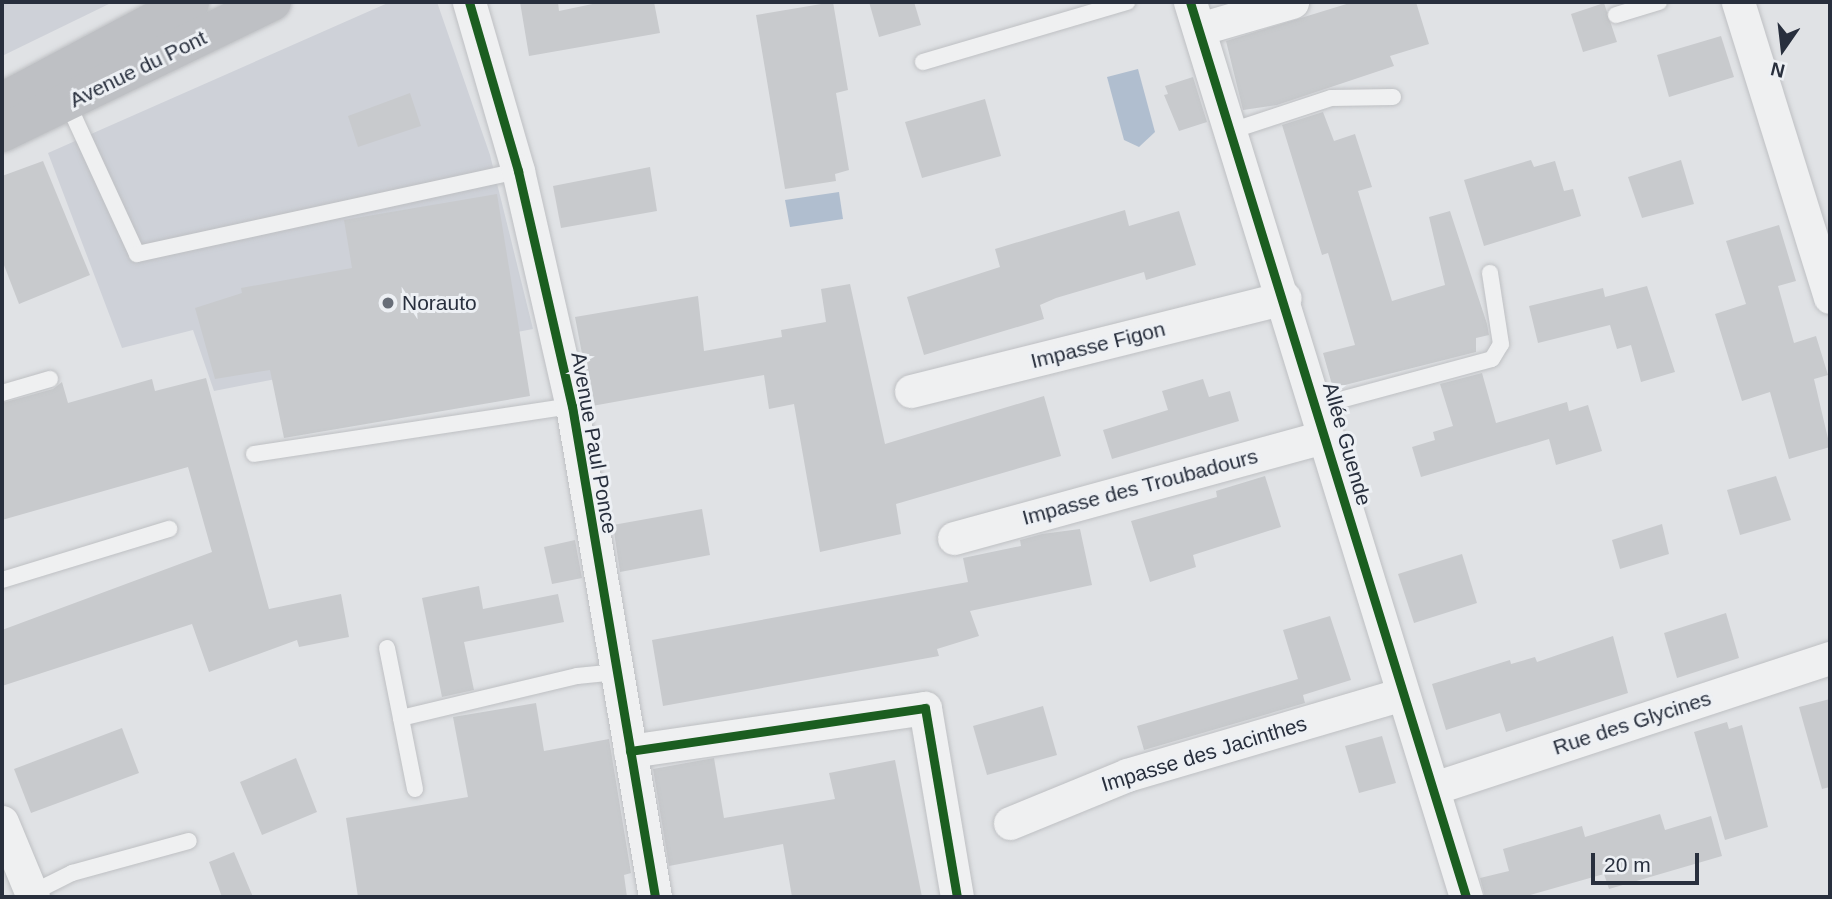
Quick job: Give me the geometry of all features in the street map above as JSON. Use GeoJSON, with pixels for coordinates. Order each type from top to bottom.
{"type":"FeatureCollection","features":[{"type":"Feature","properties":{"kind":"main road","name":"Avenue du Pont"},"geometry":{"type":"LineString","coordinates":[[2,102],[190,2]]}},
{"type":"Feature","properties":{"kind":"main road","name":"Avenue du Pont"},"geometry":{"type":"LineString","coordinates":[[2,133],[68,104],[272,2]]}},
{"type":"Feature","properties":{"kind":"street","name":"Avenue Paul Ponce"},"geometry":{"type":"LineString","coordinates":[[469,2],[518,171],[572,406],[655,897]]}},
{"type":"Feature","properties":{"kind":"street"},"geometry":{"type":"LineString","coordinates":[[1194,15],[1292,2]]}},
{"type":"Feature","properties":{"kind":"street"},"geometry":{"type":"LineString","coordinates":[[1738,2],[1828,282]]}},
{"type":"Feature","properties":{"kind":"street","name":"Allée Guende"},"geometry":{"type":"LineString","coordinates":[[1194,15],[1285,298],[1402,694],[1434,788],[1466,897]]}},
{"type":"Feature","properties":{"kind":"street","name":"Impasse Figon"},"geometry":{"type":"LineString","coordinates":[[911,391],[1285,298]]}},
{"type":"Feature","properties":{"kind":"street","name":"Impasse des Troubadours"},"geometry":{"type":"LineString","coordinates":[[954,538],[1322,421]]}},
{"type":"Feature","properties":{"kind":"street","name":"Rue des Glycines"},"geometry":{"type":"LineString","coordinates":[[1434,788],[1830,658]]}},
{"type":"Feature","properties":{"kind":"street","name":"Impasse des Jacinthes"},"geometry":{"type":"LineString","coordinates":[[1010,823],[1127,775],[1402,694]]}},
{"type":"Feature","properties":{"kind":"street"},"geometry":{"type":"LineString","coordinates":[[630,751],[925,708],[957,897]]}},
{"type":"Feature","properties":{"kind":"street"},"geometry":{"type":"LineString","coordinates":[[2,822],[32,895]]}},
{"type":"Feature","properties":{"kind":"lane"},"geometry":{"type":"LineString","coordinates":[[923,62],[1127,2]]}},
{"type":"Feature","properties":{"kind":"lane"},"geometry":{"type":"LineString","coordinates":[[1616,15],[1659,2]]}},
{"type":"Feature","properties":{"kind":"lane"},"geometry":{"type":"LineString","coordinates":[[1231,131],[1331,98],[1393,97]]}},
{"type":"Feature","properties":{"kind":"lane"},"geometry":{"type":"LineString","coordinates":[[68,104],[137,254],[518,171]]}},
{"type":"Feature","properties":{"kind":"lane"},"geometry":{"type":"LineString","coordinates":[[1322,421],[1492,359],[1501,344],[1490,273]]}},
{"type":"Feature","properties":{"kind":"lane"},"geometry":{"type":"LineString","coordinates":[[2,393],[50,379]]}},
{"type":"Feature","properties":{"kind":"lane"},"geometry":{"type":"LineString","coordinates":[[254,454],[572,406]]}},
{"type":"Feature","properties":{"kind":"lane"},"geometry":{"type":"LineString","coordinates":[[2,580],[169,529]]}},
{"type":"Feature","properties":{"kind":"lane"},"geometry":{"type":"LineString","coordinates":[[387,648],[415,789]]}},
{"type":"Feature","properties":{"kind":"lane"},"geometry":{"type":"LineString","coordinates":[[401,719],[576,676],[617,672]]}},
{"type":"Feature","properties":{"kind":"lane"},"geometry":{"type":"LineString","coordinates":[[32,895],[72,873],[188,841]]}},
{"type":"Feature","properties":{"kind":"shaded area"},"geometry":{"type":"Polygon","coordinates":[[[2,2],[113,2],[2,56],[2,2]]]}},
{"type":"Feature","properties":{"kind":"shaded area"},"geometry":{"type":"Polygon","coordinates":[[[390,2],[437,2],[490,155],[533,329],[214,391],[193,330],[122,348],[48,153],[390,2]]]}},
{"type":"Feature","properties":{"kind":"water"},"geometry":{"type":"Polygon","coordinates":[[[1138,69],[1155,132],[1139,147],[1124,140],[1107,77],[1138,69]]]}},
{"type":"Feature","properties":{"kind":"water"},"geometry":{"type":"Polygon","coordinates":[[[839,192],[843,219],[790,227],[785,200],[839,192]]]}},
{"type":"Feature","properties":{"kind":"building"},"geometry":{"type":"Polygon","coordinates":[[[520,2],[558,2],[559,11],[602,2],[654,2],[660,33],[529,56],[520,2]]]}},
{"type":"Feature","properties":{"kind":"building"},"geometry":{"type":"Polygon","coordinates":[[[833,2],[848,90],[836,93],[849,170],[835,174],[836,181],[785,189],[756,15],[833,2]]]}},
{"type":"Feature","properties":{"kind":"building"},"geometry":{"type":"Polygon","coordinates":[[[869,2],[914,2],[921,25],[879,37],[869,2]]]}},
{"type":"Feature","properties":{"kind":"building"},"geometry":{"type":"Polygon","coordinates":[[[1353,2],[1416,2],[1429,44],[1390,56],[1394,66],[1277,105],[1243,110],[1226,41],[1353,2]]]}},
{"type":"Feature","properties":{"kind":"building"},"geometry":{"type":"Polygon","coordinates":[[[1604,3],[1617,42],[1583,52],[1571,14],[1604,3]]]}},
{"type":"Feature","properties":{"kind":"building"},"geometry":{"type":"Polygon","coordinates":[[[1721,36],[1734,77],[1669,97],[1657,55],[1721,36]]]}},
{"type":"Feature","properties":{"kind":"building"},"geometry":{"type":"Polygon","coordinates":[[[1193,77],[1207,122],[1179,131],[1164,95],[1168,94],[1165,86],[1193,77]]]}},
{"type":"Feature","properties":{"kind":"building"},"geometry":{"type":"Polygon","coordinates":[[[410,93],[421,126],[358,147],[348,116],[410,93]]]}},
{"type":"Feature","properties":{"kind":"building"},"geometry":{"type":"Polygon","coordinates":[[[985,99],[1001,156],[922,178],[905,122],[985,99]]]}},
{"type":"Feature","properties":{"kind":"building"},"geometry":{"type":"Polygon","coordinates":[[[1323,112],[1334,141],[1355,134],[1372,187],[1358,191],[1392,301],[1445,285],[1429,217],[1450,211],[1487,324],[1489,335],[1476,338],[1476,352],[1333,388],[1323,353],[1355,345],[1328,253],[1322,255],[1282,125],[1323,112]]]}},
{"type":"Feature","properties":{"kind":"building"},"geometry":{"type":"Polygon","coordinates":[[[1531,160],[1534,167],[1555,161],[1564,191],[1573,189],[1581,216],[1484,246],[1464,180],[1531,160]]]}},
{"type":"Feature","properties":{"kind":"building"},"geometry":{"type":"Polygon","coordinates":[[[1681,160],[1694,204],[1642,218],[1628,177],[1681,160]]]}},
{"type":"Feature","properties":{"kind":"building"},"geometry":{"type":"Polygon","coordinates":[[[43,161],[90,275],[19,304],[2,260],[2,176],[43,161]]]}},
{"type":"Feature","properties":{"kind":"building"},"geometry":{"type":"Polygon","coordinates":[[[650,167],[657,211],[561,228],[553,186],[650,167]]]}},
{"type":"Feature","properties":{"kind":"building"},"geometry":{"type":"Polygon","coordinates":[[[497,194],[530,396],[284,438],[270,370],[215,379],[195,308],[242,293],[241,288],[352,268],[344,220],[497,194]]]}},
{"type":"Feature","properties":{"kind":"building"},"geometry":{"type":"Polygon","coordinates":[[[1125,210],[1129,226],[1179,211],[1196,265],[1146,280],[1144,272],[1056,298],[1040,305],[1044,319],[924,355],[907,297],[1000,267],[995,249],[1125,210]]]}},
{"type":"Feature","properties":{"kind":"building"},"geometry":{"type":"Polygon","coordinates":[[[1779,225],[1796,281],[1778,286],[1794,343],[1816,336],[1828,375],[1814,379],[1830,447],[1789,459],[1770,392],[1742,401],[1715,314],[1746,304],[1726,241],[1779,225]]]}},
{"type":"Feature","properties":{"kind":"building"},"geometry":{"type":"Polygon","coordinates":[[[850,284],[885,444],[1044,396],[1061,456],[896,504],[901,534],[820,552],[794,404],[769,409],[764,375],[592,406],[575,317],[698,296],[704,351],[782,337],[781,330],[826,322],[821,289],[850,284]]]}},
{"type":"Feature","properties":{"kind":"building"},"geometry":{"type":"Polygon","coordinates":[[[1647,286],[1675,372],[1641,382],[1631,345],[1617,349],[1610,325],[1538,343],[1529,306],[1603,288],[1605,297],[1647,286]]]}},
{"type":"Feature","properties":{"kind":"building"},"geometry":{"type":"Polygon","coordinates":[[[1482,373],[1496,423],[1567,402],[1569,411],[1588,405],[1602,451],[1556,465],[1549,439],[1421,477],[1412,447],[1435,440],[1433,432],[1453,426],[1440,384],[1482,373]]]}},
{"type":"Feature","properties":{"kind":"building"},"geometry":{"type":"Polygon","coordinates":[[[206,378],[269,609],[341,594],[349,637],[299,647],[297,640],[209,672],[192,624],[2,686],[2,630],[212,552],[188,467],[2,520],[2,403],[53,389],[62,382],[68,403],[152,379],[155,391],[206,378]]]}},
{"type":"Feature","properties":{"kind":"building"},"geometry":{"type":"Polygon","coordinates":[[[1203,379],[1209,397],[1230,391],[1239,421],[1112,459],[1103,430],[1168,410],[1162,391],[1203,379]]]}},
{"type":"Feature","properties":{"kind":"building"},"geometry":{"type":"Polygon","coordinates":[[[1265,476],[1281,527],[1193,555],[1196,567],[1150,582],[1131,521],[1217,497],[1216,491],[1265,476]]]}},
{"type":"Feature","properties":{"kind":"building"},"geometry":{"type":"Polygon","coordinates":[[[1776,476],[1791,520],[1740,535],[1727,490],[1776,476]]]}},
{"type":"Feature","properties":{"kind":"building"},"geometry":{"type":"Polygon","coordinates":[[[702,509],[710,555],[620,572],[613,525],[702,509]]]}},
{"type":"Feature","properties":{"kind":"building"},"geometry":{"type":"Polygon","coordinates":[[[1662,524],[1669,554],[1620,569],[1612,540],[1662,524]]]}},
{"type":"Feature","properties":{"kind":"building"},"geometry":{"type":"Polygon","coordinates":[[[1080,529],[1092,585],[970,611],[979,636],[937,649],[939,656],[663,706],[652,640],[968,582],[963,558],[1021,546],[1020,540],[1042,534],[1080,529]]]}},
{"type":"Feature","properties":{"kind":"building"},"geometry":{"type":"Polygon","coordinates":[[[575,540],[582,578],[552,584],[544,547],[575,540]]]}},
{"type":"Feature","properties":{"kind":"building"},"geometry":{"type":"Polygon","coordinates":[[[1462,554],[1477,603],[1414,623],[1398,574],[1462,554]]]}},
{"type":"Feature","properties":{"kind":"building"},"geometry":{"type":"Polygon","coordinates":[[[479,586],[483,609],[558,594],[564,622],[464,642],[474,690],[442,697],[422,598],[479,586]]]}},
{"type":"Feature","properties":{"kind":"building"},"geometry":{"type":"Polygon","coordinates":[[[1726,613],[1739,658],[1677,678],[1664,633],[1726,613]]]}},
{"type":"Feature","properties":{"kind":"building"},"geometry":{"type":"Polygon","coordinates":[[[1330,616],[1351,680],[1303,695],[1305,703],[1144,750],[1137,726],[1298,679],[1283,630],[1330,616]]]}},
{"type":"Feature","properties":{"kind":"building"},"geometry":{"type":"Polygon","coordinates":[[[1613,636],[1628,693],[1506,732],[1500,713],[1446,730],[1432,684],[1510,660],[1511,664],[1535,657],[1537,662],[1613,636]]]}},
{"type":"Feature","properties":{"kind":"building"},"geometry":{"type":"Polygon","coordinates":[[[1830,699],[1830,787],[1822,789],[1799,707],[1830,699]]]}},
{"type":"Feature","properties":{"kind":"building"},"geometry":{"type":"Polygon","coordinates":[[[536,703],[544,751],[609,739],[631,873],[624,875],[627,897],[358,897],[346,818],[468,797],[453,717],[536,703]]]}},
{"type":"Feature","properties":{"kind":"building"},"geometry":{"type":"Polygon","coordinates":[[[1043,706],[1057,755],[987,775],[973,726],[1043,706]]]}},
{"type":"Feature","properties":{"kind":"building"},"geometry":{"type":"Polygon","coordinates":[[[1727,722],[1729,729],[1742,725],[1768,827],[1725,840],[1694,732],[1727,722]]]}},
{"type":"Feature","properties":{"kind":"building"},"geometry":{"type":"Polygon","coordinates":[[[122,728],[139,773],[31,813],[14,769],[122,728]]]}},
{"type":"Feature","properties":{"kind":"building"},"geometry":{"type":"Polygon","coordinates":[[[1382,736],[1396,783],[1359,793],[1345,746],[1382,736]]]}},
{"type":"Feature","properties":{"kind":"building"},"geometry":{"type":"Polygon","coordinates":[[[296,758],[317,812],[262,835],[240,782],[296,758]]]}},
{"type":"Feature","properties":{"kind":"building"},"geometry":{"type":"Polygon","coordinates":[[[714,758],[724,818],[835,799],[829,773],[895,760],[922,897],[792,897],[783,844],[669,866],[653,769],[714,758]]]}},
{"type":"Feature","properties":{"kind":"building"},"geometry":{"type":"Polygon","coordinates":[[[1660,814],[1665,830],[1711,816],[1722,856],[1609,889],[1604,874],[1523,897],[1485,897],[1480,878],[1509,871],[1503,849],[1582,826],[1585,837],[1660,814]]]}},
{"type":"Feature","properties":{"kind":"building"},"geometry":{"type":"Polygon","coordinates":[[[234,852],[253,897],[222,897],[209,862],[234,852]]]}},
{"type":"Feature","properties":{"kind":"cycle path"},"geometry":{"type":"LineString","coordinates":[[469,2],[518,171],[572,406],[655,897]]}},
{"type":"Feature","properties":{"kind":"cycle path"},"geometry":{"type":"LineString","coordinates":[[1190,2],[1466,897]]}},
{"type":"Feature","properties":{"kind":"cycle path"},"geometry":{"type":"LineString","coordinates":[[630,751],[925,708],[957,897]]}},
{"type":"Feature","properties":{"kind":"place","name":"Norauto"},"geometry":{"type":"Point","coordinates":[388,303]}}]}
